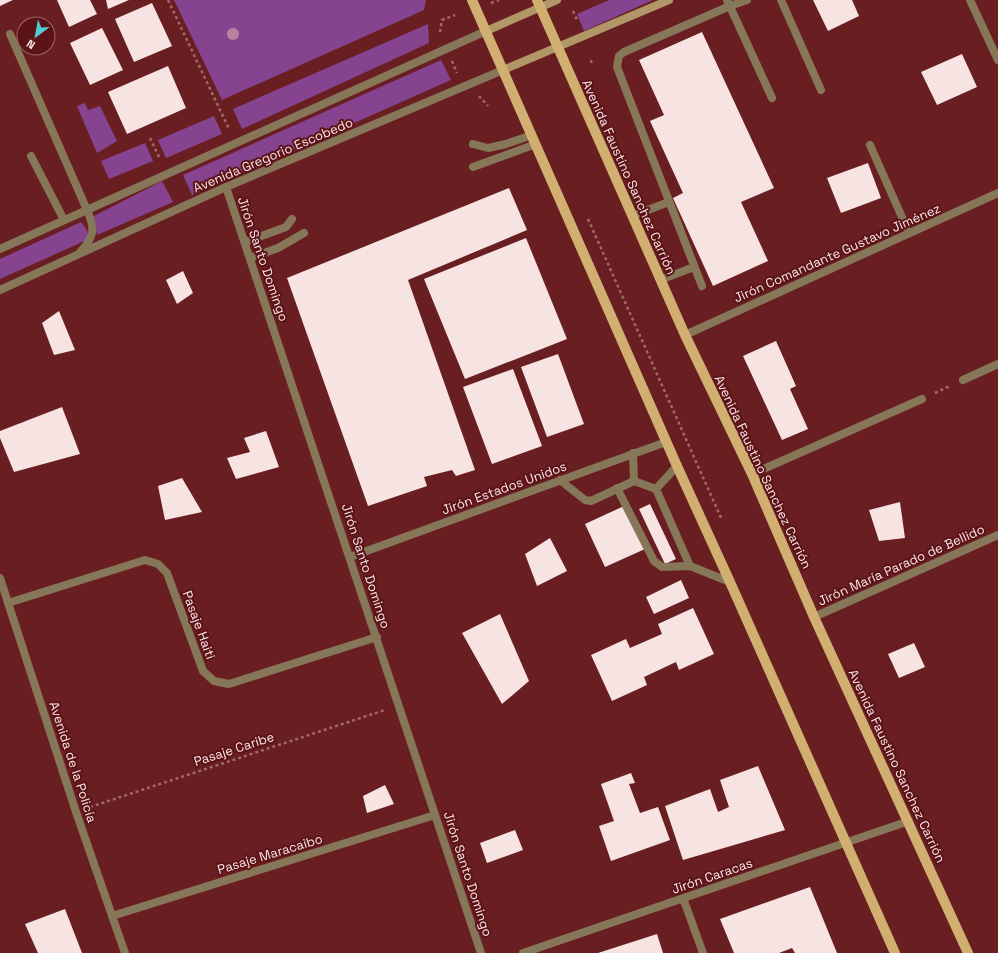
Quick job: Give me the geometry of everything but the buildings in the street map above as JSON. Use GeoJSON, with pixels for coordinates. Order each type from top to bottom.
{"type":"FeatureCollection","features":[{"type":"Feature","properties":{"kind":"main road"},"geometry":{"type":"LineString","coordinates":[[472,0],[666,442],[730,582],[894,953]]}},
{"type":"Feature","properties":{"kind":"main road","name":"Avenida Gregorio Escobedo"},"geometry":{"type":"LineString","coordinates":[[486,31],[538,4],[557,0]]}},
{"type":"Feature","properties":{"kind":"main road","name":"Avenida Gregorio Escobedo"},"geometry":{"type":"LineString","coordinates":[[503,70],[669,0]]}},
{"type":"Feature","properties":{"kind":"main road","name":"Avenida Faustino Sanchez Carrión"},"geometry":{"type":"LineString","coordinates":[[538,4],[660,280],[752,474],[814,617],[909,821],[968,953]]}},
{"type":"Feature","properties":{"kind":"street"},"geometry":{"type":"LineString","coordinates":[[702,286],[617,67],[619,56],[624,52],[729,3],[747,0]]}},
{"type":"Feature","properties":{"kind":"street"},"geometry":{"type":"LineString","coordinates":[[781,0],[821,90]]}},
{"type":"Feature","properties":{"kind":"street"},"geometry":{"type":"LineString","coordinates":[[970,0],[998,60]]}},
{"type":"Feature","properties":{"kind":"street"},"geometry":{"type":"LineString","coordinates":[[729,3],[772,98]]}},
{"type":"Feature","properties":{"kind":"street","name":"Avenida Gregorio Escobedo"},"geometry":{"type":"LineString","coordinates":[[0,249],[235,142],[486,31]]}},
{"type":"Feature","properties":{"kind":"street"},"geometry":{"type":"LineString","coordinates":[[10,34],[93,222],[92,235],[87,244],[78,254]]}},
{"type":"Feature","properties":{"kind":"street","name":"Avenida Gregorio Escobedo"},"geometry":{"type":"LineString","coordinates":[[0,290],[226,187],[503,70]]}},
{"type":"Feature","properties":{"kind":"street"},"geometry":{"type":"LineString","coordinates":[[473,144],[488,148],[534,139]]}},
{"type":"Feature","properties":{"kind":"street"},"geometry":{"type":"LineString","coordinates":[[473,167],[534,139]]}},
{"type":"Feature","properties":{"kind":"street"},"geometry":{"type":"LineString","coordinates":[[870,145],[909,233]]}},
{"type":"Feature","properties":{"kind":"street"},"geometry":{"type":"LineString","coordinates":[[31,156],[64,220]]}},
{"type":"Feature","properties":{"kind":"street","name":"Jirón Santo Domingo"},"geometry":{"type":"LineString","coordinates":[[226,187],[481,953]]}},
{"type":"Feature","properties":{"kind":"street","name":"Jirón Comandante Gustavo Jiménez"},"geometry":{"type":"LineString","coordinates":[[685,335],[998,193]]}},
{"type":"Feature","properties":{"kind":"street"},"geometry":{"type":"LineString","coordinates":[[632,216],[669,202]]}},
{"type":"Feature","properties":{"kind":"street"},"geometry":{"type":"LineString","coordinates":[[245,242],[286,227],[292,219]]}},
{"type":"Feature","properties":{"kind":"street"},"geometry":{"type":"LineString","coordinates":[[250,258],[278,248],[304,233]]}},
{"type":"Feature","properties":{"kind":"street"},"geometry":{"type":"LineString","coordinates":[[660,280],[694,267]]}},
{"type":"Feature","properties":{"kind":"street"},"geometry":{"type":"LineString","coordinates":[[963,380],[998,364]]}},
{"type":"Feature","properties":{"kind":"street"},"geometry":{"type":"LineString","coordinates":[[752,474],[922,399]]}},
{"type":"Feature","properties":{"kind":"street","name":"Jirón Estados Unidos"},"geometry":{"type":"LineString","coordinates":[[350,557],[666,442]]}},
{"type":"Feature","properties":{"kind":"street"},"geometry":{"type":"LineString","coordinates":[[634,453],[634,481]]}},
{"type":"Feature","properties":{"kind":"street"},"geometry":{"type":"LineString","coordinates":[[656,489],[677,466]]}},
{"type":"Feature","properties":{"kind":"street"},"geometry":{"type":"LineString","coordinates":[[560,480],[588,501],[634,481],[656,489],[690,566]]}},
{"type":"Feature","properties":{"kind":"street"},"geometry":{"type":"LineString","coordinates":[[617,488],[654,561],[662,567],[690,566],[730,582]]}},
{"type":"Feature","properties":{"kind":"street","name":"Jirón María Parado de Bellido"},"geometry":{"type":"LineString","coordinates":[[814,617],[998,535]]}},
{"type":"Feature","properties":{"kind":"street","name":"Pasaje Haiti"},"geometry":{"type":"LineString","coordinates":[[8,603],[145,560],[158,564],[167,573],[203,671],[214,681],[229,684],[377,638]]}},
{"type":"Feature","properties":{"kind":"street","name":"Avenida de la Policía"},"geometry":{"type":"LineString","coordinates":[[0,578],[76,812],[125,953]]}},
{"type":"Feature","properties":{"kind":"street","name":"Pasaje Maracaibo"},"geometry":{"type":"LineString","coordinates":[[112,916],[435,815]]}},
{"type":"Feature","properties":{"kind":"street","name":"Jirón Caracas"},"geometry":{"type":"LineString","coordinates":[[523,953],[909,821]]}},
{"type":"Feature","properties":{"kind":"street"},"geometry":{"type":"LineString","coordinates":[[684,898],[703,953]]}},
{"type":"Feature","properties":{"kind":"path"},"geometry":{"type":"LineString","coordinates":[[168,0],[235,142]]}},
{"type":"Feature","properties":{"kind":"path"},"geometry":{"type":"LineString","coordinates":[[491,3],[499,0]]}},
{"type":"Feature","properties":{"kind":"path"},"geometry":{"type":"LineString","coordinates":[[440,32],[442,20],[455,15]]}},
{"type":"Feature","properties":{"kind":"path"},"geometry":{"type":"LineString","coordinates":[[450,56],[458,73]]}},
{"type":"Feature","properties":{"kind":"path"},"geometry":{"type":"LineString","coordinates":[[591,63],[592,57]]}},
{"type":"Feature","properties":{"kind":"path"},"geometry":{"type":"LineString","coordinates":[[150,138],[160,159]]}},
{"type":"Feature","properties":{"kind":"path"},"geometry":{"type":"LineString","coordinates":[[922,399],[963,380]]}},
{"type":"Feature","properties":{"kind":"path","name":"Pasaje Caribe"},"geometry":{"type":"LineString","coordinates":[[76,812],[399,705]]}},
{"type":"Feature","properties":{"kind":"shaded area"},"geometry":{"type":"Polygon","coordinates":[[[174,0],[426,0],[424,10],[222,100],[174,0]]]}},
{"type":"Feature","properties":{"kind":"shaded area"},"geometry":{"type":"Polygon","coordinates":[[[609,0],[653,0],[584,31],[577,14],[609,0]]]}},
{"type":"Feature","properties":{"kind":"shaded area"},"geometry":{"type":"Polygon","coordinates":[[[428,24],[429,43],[242,129],[233,109],[428,24]]]}},
{"type":"Feature","properties":{"kind":"shaded area"},"geometry":{"type":"Polygon","coordinates":[[[441,60],[451,80],[192,195],[183,175],[441,60]]]}},
{"type":"Feature","properties":{"kind":"shaded area"},"geometry":{"type":"Polygon","coordinates":[[[85,103],[88,110],[100,106],[117,141],[97,153],[77,106],[85,103]]]}},
{"type":"Feature","properties":{"kind":"shaded area"},"geometry":{"type":"Polygon","coordinates":[[[214,116],[222,134],[166,158],[158,140],[214,116]]]}},
{"type":"Feature","properties":{"kind":"shaded area"},"geometry":{"type":"Polygon","coordinates":[[[145,143],[153,161],[109,179],[101,161],[145,143]]]}},
{"type":"Feature","properties":{"kind":"shaded area"},"geometry":{"type":"Polygon","coordinates":[[[162,181],[173,202],[97,235],[94,216],[162,181]]]}},
{"type":"Feature","properties":{"kind":"shaded area"},"geometry":{"type":"Polygon","coordinates":[[[81,222],[87,230],[89,239],[0,279],[0,259],[81,222]]]}}]}
